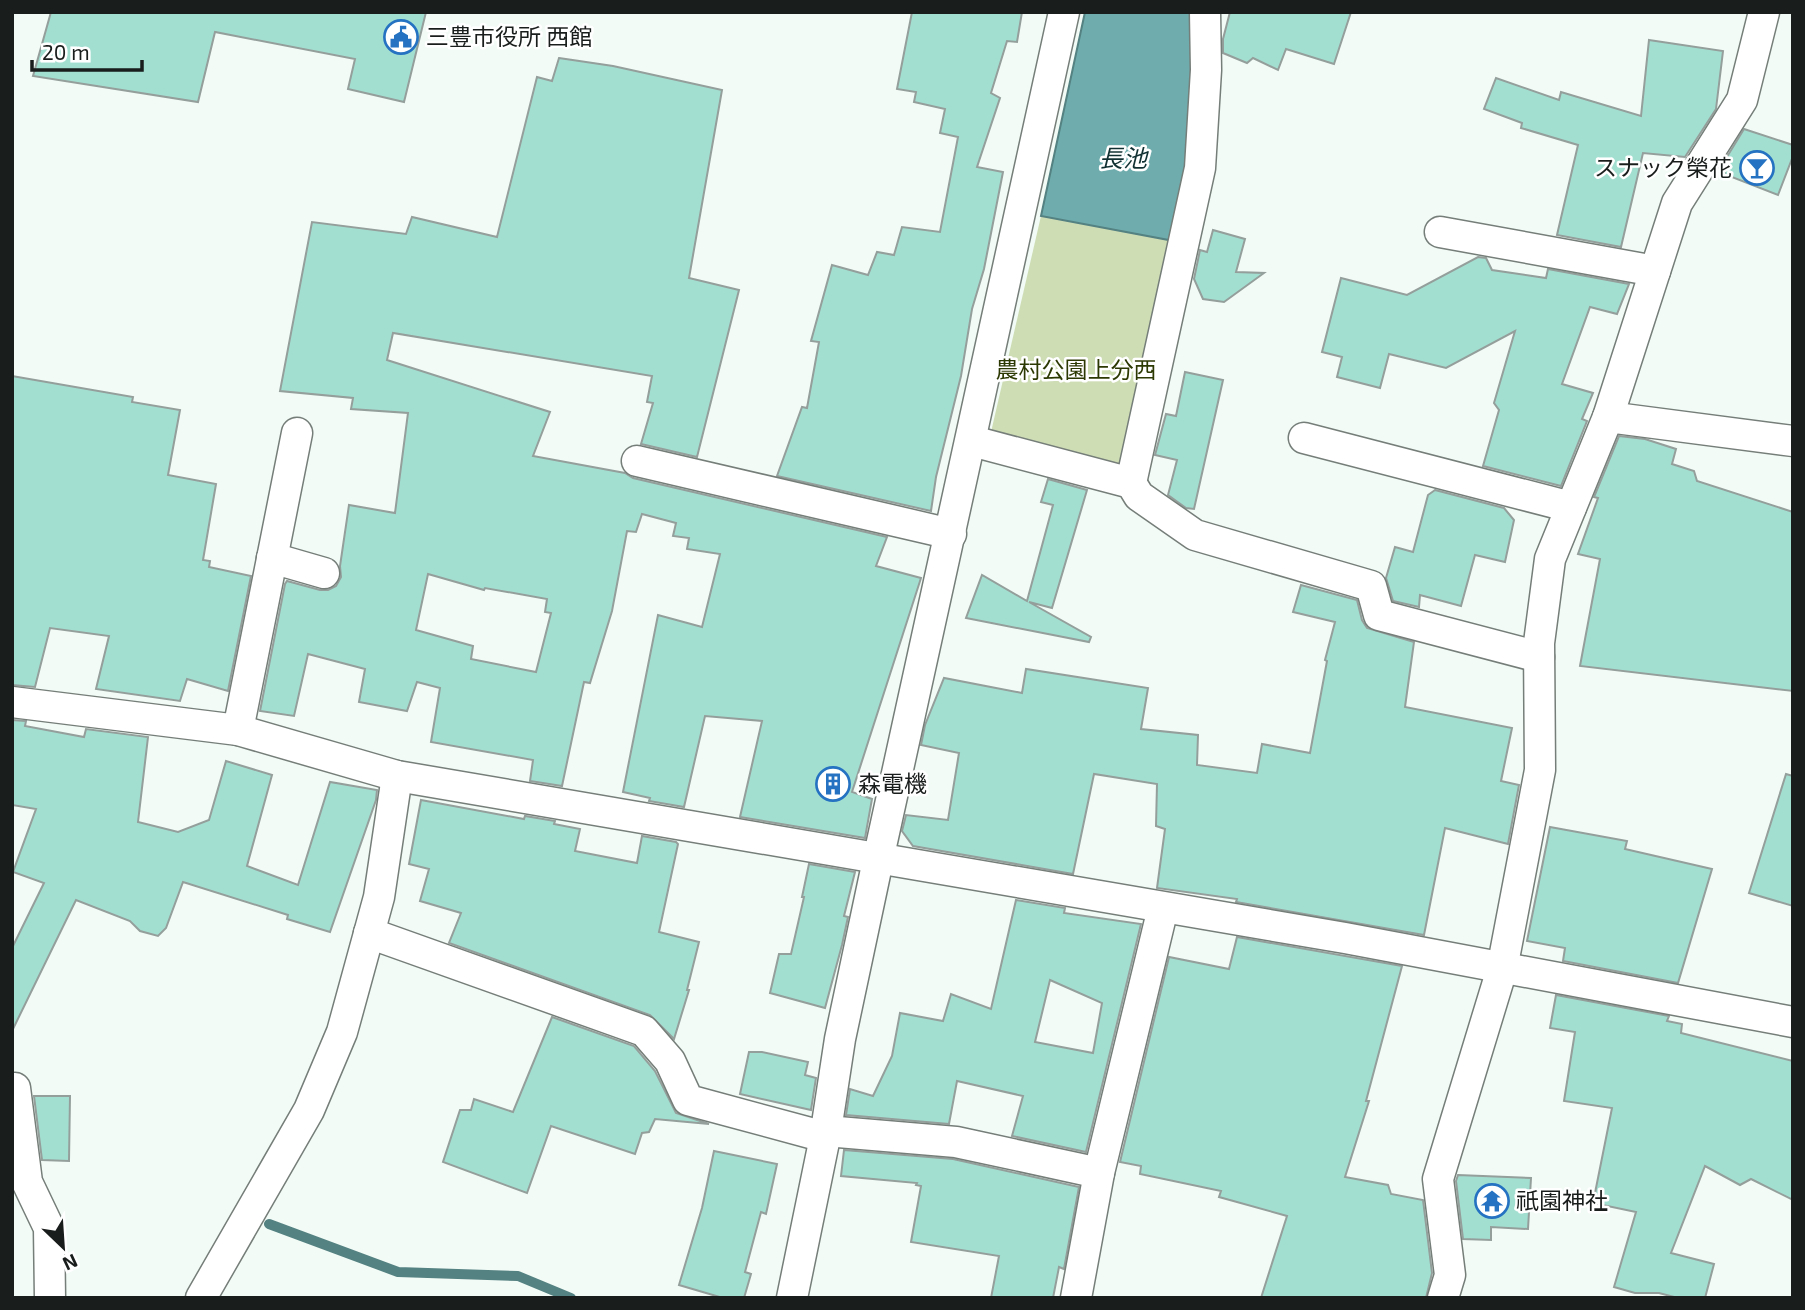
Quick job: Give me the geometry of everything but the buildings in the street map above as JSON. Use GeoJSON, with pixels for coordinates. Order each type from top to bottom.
{"type":"FeatureCollection","features":[{"type":"Feature","properties":{"kind":"street"},"geometry":{"type":"LineString","coordinates":[[792,1298],[825,1134],[840,1039],[1064,12]]}},
{"type":"Feature","properties":{"kind":"street"},"geometry":{"type":"LineString","coordinates":[[1131,484],[1200,167],[1206,70],[1205,12]]}},
{"type":"Feature","properties":{"kind":"street"},"geometry":{"type":"LineString","coordinates":[[1443,1298],[1450,1275],[1438,1179],[1502,969],[1540,769],[1539,642],[1550,559],[1608,417],[1676,204],[1742,100],[1764,12]]}},
{"type":"Feature","properties":{"kind":"street"},"geometry":{"type":"LineString","coordinates":[[1440,232],[1655,271]]}},
{"type":"Feature","properties":{"kind":"street"},"geometry":{"type":"LineString","coordinates":[[1608,417],[1793,441]]}},
{"type":"Feature","properties":{"kind":"street"},"geometry":{"type":"LineString","coordinates":[[238,730],[297,433]]}},
{"type":"Feature","properties":{"kind":"street"},"geometry":{"type":"LineString","coordinates":[[1304,438],[1571,507]]}},
{"type":"Feature","properties":{"kind":"street"},"geometry":{"type":"LineString","coordinates":[[972,441],[1131,484],[1139,496],[1195,535],[1371,586],[1379,615],[1539,657]]}},
{"type":"Feature","properties":{"kind":"street"},"geometry":{"type":"LineString","coordinates":[[636,461],[950,534]]}},
{"type":"Feature","properties":{"kind":"street"},"geometry":{"type":"LineString","coordinates":[[272,558],[324,573]]}},
{"type":"Feature","properties":{"kind":"street"},"geometry":{"type":"LineString","coordinates":[[12,702],[238,730],[397,776],[1345,938],[1793,1022]]}},
{"type":"Feature","properties":{"kind":"street"},"geometry":{"type":"LineString","coordinates":[[201,1298],[309,1110],[342,1032],[379,897],[397,776]]}},
{"type":"Feature","properties":{"kind":"street"},"geometry":{"type":"LineString","coordinates":[[1076,1298],[1100,1173],[1163,908]]}},
{"type":"Feature","properties":{"kind":"street"},"geometry":{"type":"LineString","coordinates":[[369,933],[644,1031],[670,1061],[688,1100],[825,1134],[956,1142],[1100,1173]]}},
{"type":"Feature","properties":{"kind":"street"},"geometry":{"type":"LineString","coordinates":[[15,1088],[27,1182],[49,1228],[50,1298]]}},
{"type":"Feature","properties":{"kind":"green space","name":"農村公園上分西"},"geometry":{"type":"Polygon","coordinates":[[[1041,216],[1174,241],[1126,465],[991,432],[1041,216]]]}},
{"type":"Feature","properties":{"kind":"water","name":"長池"},"geometry":{"type":"Polygon","coordinates":[[[1085,12],[1199,12],[1191,167],[1174,241],[1041,216],[1085,12]]]}},
{"type":"Feature","properties":{"kind":"waterway"},"geometry":{"type":"LineString","coordinates":[[269,1224],[398,1272],[518,1276],[571,1298]]}},
{"type":"Feature","properties":{"kind":"place","name":"三豊市役所 西館"},"geometry":{"type":"Point","coordinates":[401,37]}},
{"type":"Feature","properties":{"kind":"place","name":"スナック榮花"},"geometry":{"type":"Point","coordinates":[1757,168]}},
{"type":"Feature","properties":{"kind":"place","name":"森電機"},"geometry":{"type":"Point","coordinates":[833,784]}},
{"type":"Feature","properties":{"kind":"place","name":"祇園神社"},"geometry":{"type":"Point","coordinates":[1492,1201]}}]}
